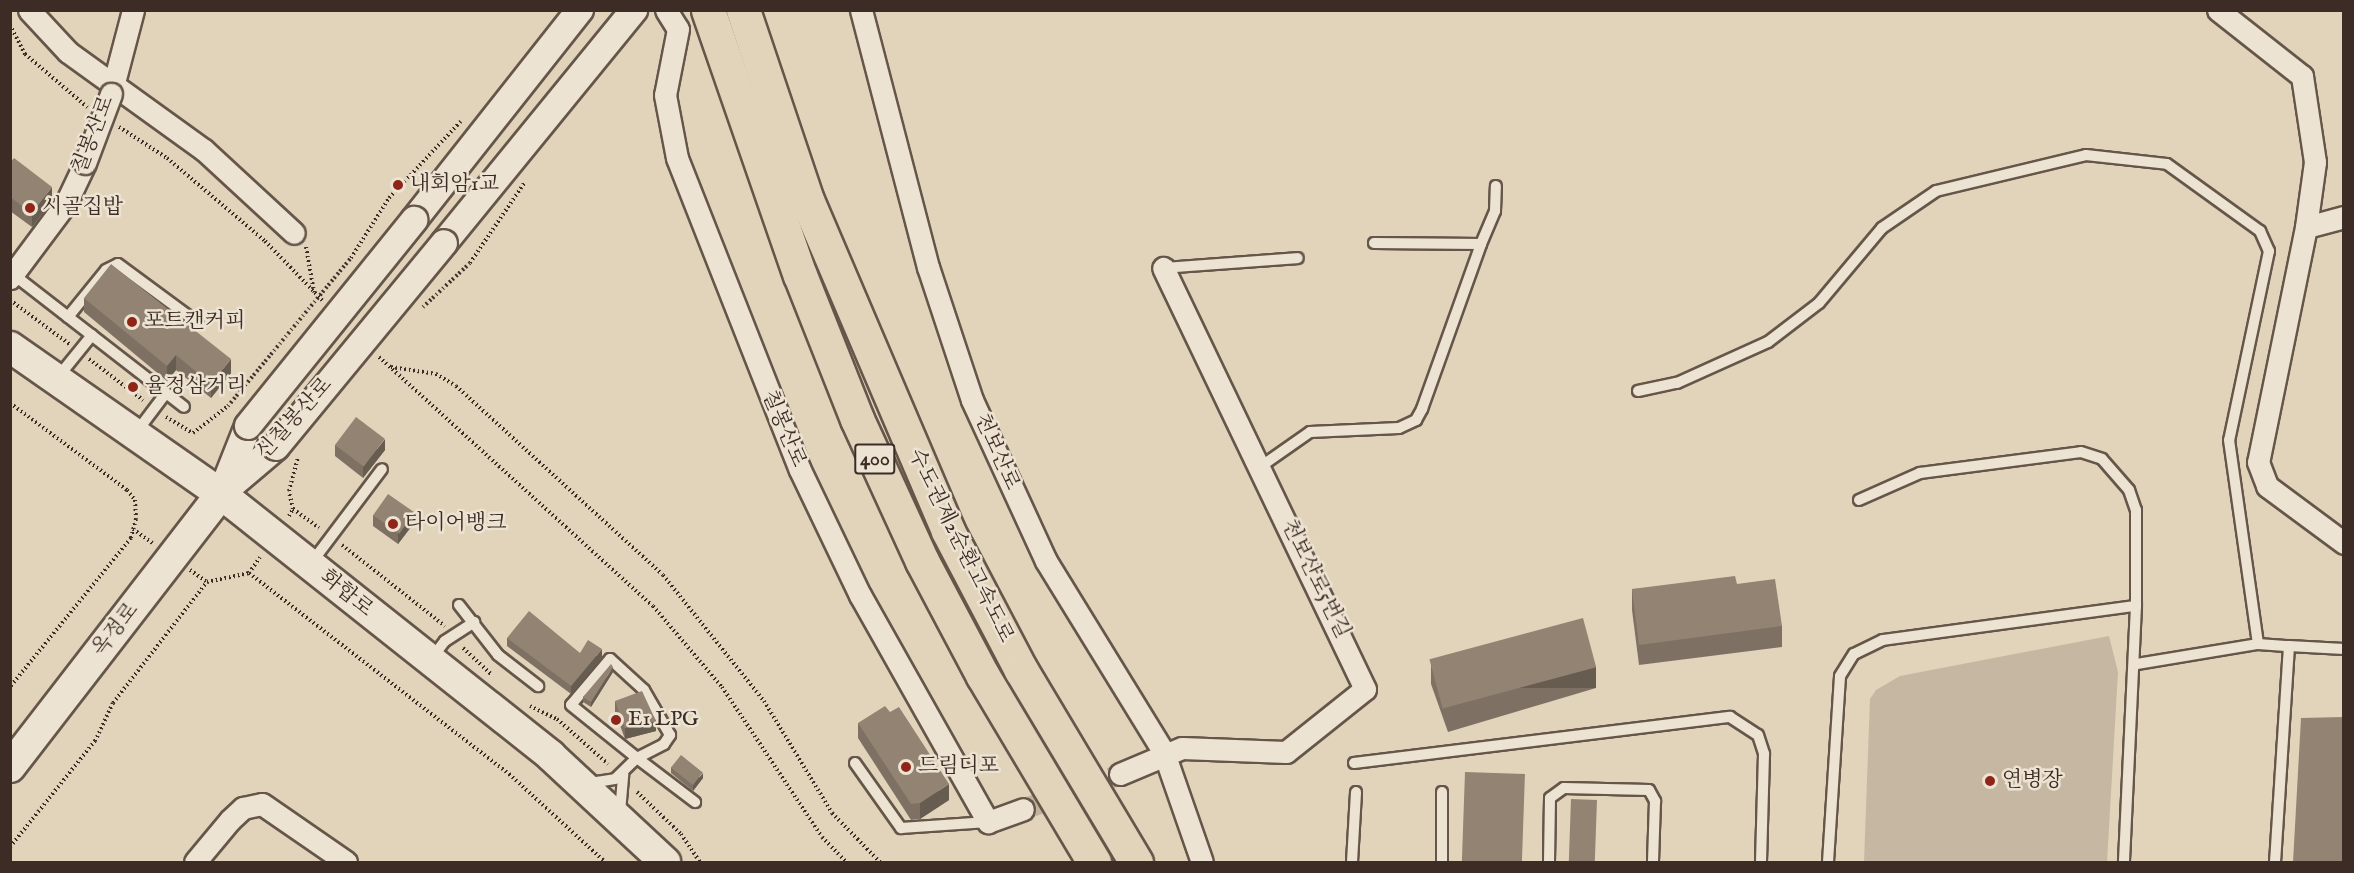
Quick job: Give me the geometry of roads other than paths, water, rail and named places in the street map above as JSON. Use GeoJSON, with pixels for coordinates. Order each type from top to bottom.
{"type":"FeatureCollection","features":[{"type":"Feature","properties":{"kind":"highway","name":"수도권제2순환고속도로"},"geometry":{"type":"LineString","coordinates":[[753,18],[787,102],[807,200],[948,531],[1021,670],[1136,862]]}},
{"type":"Feature","properties":{"kind":"highway","name":"수도권제2순환고속도로"},"geometry":{"type":"LineString","coordinates":[[711,20],[800,274],[922,561],[1094,862]]}},
{"type":"Feature","properties":{"kind":"main road","name":"화합로"},"geometry":{"type":"LineString","coordinates":[[10,346],[221,494],[310,564],[577,781],[665,862]]}},
{"type":"Feature","properties":{"kind":"main road","name":"옥정로"},"geometry":{"type":"LineString","coordinates":[[10,767],[221,494]]}},
{"type":"Feature","properties":{"kind":"street"},"geometry":{"type":"LineString","coordinates":[[29,10],[68,52],[112,89],[204,150],[294,233]]}},
{"type":"Feature","properties":{"kind":"street","name":"칠봉산로"},"geometry":{"type":"LineString","coordinates":[[12,277],[66,203],[85,163],[112,89],[133,10]]}},
{"type":"Feature","properties":{"kind":"street","name":"신칠봉산로"},"geometry":{"type":"LineString","coordinates":[[221,494],[248,426],[580,10]]}},
{"type":"Feature","properties":{"kind":"street","name":"신칠봉산로"},"geometry":{"type":"LineString","coordinates":[[221,494],[287,452],[444,243],[634,10]]}},
{"type":"Feature","properties":{"kind":"street","name":"칠봉산로"},"geometry":{"type":"LineString","coordinates":[[666,10],[678,29],[665,94],[668,118],[747,343],[829,535],[988,822]]}},
{"type":"Feature","properties":{"kind":"street","name":"천보산로"},"geometry":{"type":"LineString","coordinates":[[861,10],[928,267],[972,400],[1046,561],[1164,753],[1202,862]]}},
{"type":"Feature","properties":{"kind":"street"},"geometry":{"type":"LineString","coordinates":[[2218,10],[2302,76],[2315,162],[2306,227],[2258,462],[2267,486],[2343,543]]}},
{"type":"Feature","properties":{"kind":"street"},"geometry":{"type":"LineString","coordinates":[[2306,227],[2343,217]]}},
{"type":"Feature","properties":{"kind":"street","name":"천보산로5번길"},"geometry":{"type":"LineString","coordinates":[[1163,268],[1365,689],[1286,752],[1164,753]]}},
{"type":"Feature","properties":{"kind":"street"},"geometry":{"type":"LineString","coordinates":[[1120,774],[1164,753]]}},
{"type":"Feature","properties":{"kind":"street"},"geometry":{"type":"LineString","coordinates":[[195,862],[243,808],[262,804],[346,862]]}},
{"type":"Feature","properties":{"kind":"street"},"geometry":{"type":"LineString","coordinates":[[988,822],[1023,809]]}},
{"type":"Feature","properties":{"kind":"lane"},"geometry":{"type":"LineString","coordinates":[[1638,391],[1677,383],[1768,342],[1819,303],[1882,228],[1936,191],[2086,155],[2167,164],[2260,231],[2269,251],[2229,440],[2258,644]]}},
{"type":"Feature","properties":{"kind":"lane"},"geometry":{"type":"LineString","coordinates":[[1260,467],[1310,432],[1399,428],[1416,420],[1495,211],[1496,186]]}},
{"type":"Feature","properties":{"kind":"lane"},"geometry":{"type":"LineString","coordinates":[[1374,243],[1481,244]]}},
{"type":"Feature","properties":{"kind":"lane"},"geometry":{"type":"LineString","coordinates":[[1163,268],[1298,258]]}},
{"type":"Feature","properties":{"kind":"lane"},"geometry":{"type":"LineString","coordinates":[[68,317],[106,270],[118,264],[198,323]]}},
{"type":"Feature","properties":{"kind":"lane"},"geometry":{"type":"LineString","coordinates":[[12,277],[92,335],[184,407]]}},
{"type":"Feature","properties":{"kind":"lane"},"geometry":{"type":"LineString","coordinates":[[56,378],[92,335]]}},
{"type":"Feature","properties":{"kind":"lane"},"geometry":{"type":"LineString","coordinates":[[135,434],[166,393]]}},
{"type":"Feature","properties":{"kind":"lane"},"geometry":{"type":"LineString","coordinates":[[1859,500],[1920,473],[2081,452],[2102,459],[2129,490],[2136,510],[2137,664],[2124,862]]}},
{"type":"Feature","properties":{"kind":"lane"},"geometry":{"type":"LineString","coordinates":[[310,564],[382,469]]}},
{"type":"Feature","properties":{"kind":"lane"},"geometry":{"type":"LineString","coordinates":[[459,605],[498,655],[538,686]]}},
{"type":"Feature","properties":{"kind":"lane"},"geometry":{"type":"LineString","coordinates":[[1828,862],[1840,676],[1854,654],[1883,640],[2136,606]]}},
{"type":"Feature","properties":{"kind":"lane"},"geometry":{"type":"LineString","coordinates":[[430,660],[445,641],[474,622]]}},
{"type":"Feature","properties":{"kind":"lane"},"geometry":{"type":"LineString","coordinates":[[2137,664],[2258,644],[2343,650]]}},
{"type":"Feature","properties":{"kind":"lane"},"geometry":{"type":"LineString","coordinates":[[2275,862],[2289,646]]}},
{"type":"Feature","properties":{"kind":"lane"},"geometry":{"type":"LineString","coordinates":[[577,781],[602,784],[624,771],[637,758],[670,735],[644,690],[606,660],[570,703],[637,758],[695,802]]}},
{"type":"Feature","properties":{"kind":"lane"},"geometry":{"type":"LineString","coordinates":[[1354,763],[1730,717],[1758,735],[1764,754],[1761,862]]}},
{"type":"Feature","properties":{"kind":"lane"},"geometry":{"type":"LineString","coordinates":[[855,763],[901,828],[988,822]]}},
{"type":"Feature","properties":{"kind":"lane"},"geometry":{"type":"LineString","coordinates":[[624,771],[618,801],[627,827]]}},
{"type":"Feature","properties":{"kind":"lane"},"geometry":{"type":"LineString","coordinates":[[1549,862],[1550,798],[1564,788],[1649,790],[1655,801],[1653,862]]}},
{"type":"Feature","properties":{"kind":"lane"},"geometry":{"type":"LineString","coordinates":[[1352,862],[1356,792]]}},
{"type":"Feature","properties":{"kind":"lane"},"geometry":{"type":"LineString","coordinates":[[1442,792],[1442,862]]}},
{"type":"Feature","properties":{"kind":"tunnel"},"geometry":{"type":"LineString","coordinates":[[1023,809],[1120,774]]}},
{"type":"Feature","properties":{"kind":"place","name":"내회암1교"},"geometry":{"type":"Point","coordinates":[398,185]}},
{"type":"Feature","properties":{"kind":"place","name":"시골집밥"},"geometry":{"type":"Point","coordinates":[30,208]}},
{"type":"Feature","properties":{"kind":"place","name":"포트캔커피"},"geometry":{"type":"Point","coordinates":[132,322]}},
{"type":"Feature","properties":{"kind":"place","name":"율정삼거리"},"geometry":{"type":"Point","coordinates":[133,387]}},
{"type":"Feature","properties":{"kind":"place","name":"타이어뱅크"},"geometry":{"type":"Point","coordinates":[393,524]}},
{"type":"Feature","properties":{"kind":"place","name":"E1 LPG"},"geometry":{"type":"Point","coordinates":[616,720]}},
{"type":"Feature","properties":{"kind":"place","name":"드림디포"},"geometry":{"type":"Point","coordinates":[906,767]}},
{"type":"Feature","properties":{"kind":"place","name":"연병장"},"geometry":{"type":"Point","coordinates":[1990,781]}}]}
